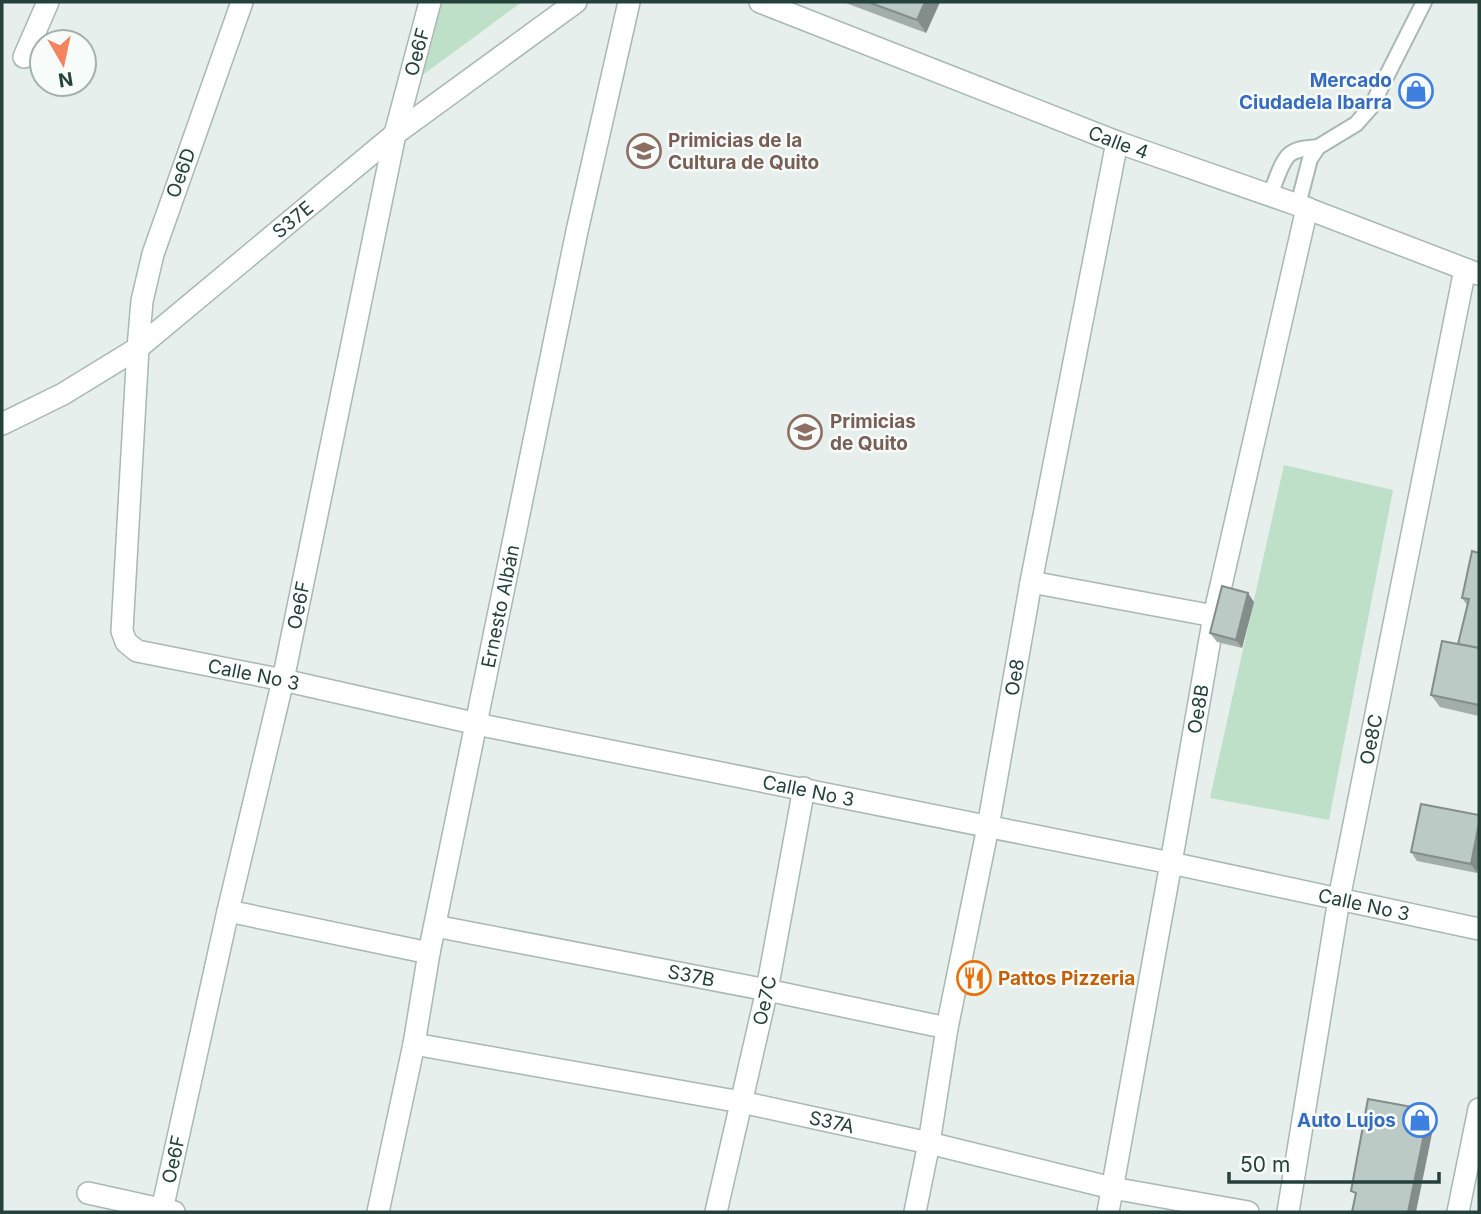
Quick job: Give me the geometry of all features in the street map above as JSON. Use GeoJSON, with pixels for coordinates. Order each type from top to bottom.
{"type":"FeatureCollection","features":[{"type":"Feature","properties":{"kind":"street"},"geometry":{"type":"LineString","coordinates":[[24,57],[48,2]]}},
{"type":"Feature","properties":{"kind":"street","name":"Oe6D"},"geometry":{"type":"LineString","coordinates":[[136,650],[126,642],[122,631],[142,301],[153,254],[241,2]]}},
{"type":"Feature","properties":{"kind":"street","name":"Oe6F"},"geometry":{"type":"LineString","coordinates":[[169,1211],[228,911],[283,680],[395,134],[430,2]]}},
{"type":"Feature","properties":{"kind":"street","name":"S37E"},"geometry":{"type":"LineString","coordinates":[[2,424],[62,394],[138,348],[395,134],[576,2]]}},
{"type":"Feature","properties":{"kind":"street","name":"Ernesto Albán"},"geometry":{"type":"LineString","coordinates":[[378,1212],[577,231],[629,2]]}},
{"type":"Feature","properties":{"kind":"street","name":"Calle 4"},"geometry":{"type":"LineString","coordinates":[[760,2],[1117,142],[1303,206],[1472,272]]}},
{"type":"Feature","properties":{"kind":"street","name":"Oe8"},"geometry":{"type":"LineString","coordinates":[[915,1212],[1031,582],[1117,142]]}},
{"type":"Feature","properties":{"kind":"street","name":"Oe8B"},"geometry":{"type":"LineString","coordinates":[[1108,1212],[1214,616],[1303,206]]}},
{"type":"Feature","properties":{"kind":"street","name":"Oe8C"},"geometry":{"type":"LineString","coordinates":[[1288,1212],[1339,900],[1472,272]]}},
{"type":"Feature","properties":{"kind":"street"},"geometry":{"type":"LineString","coordinates":[[1031,582],[1214,616]]}},
{"type":"Feature","properties":{"kind":"street","name":"Calle No 3"},"geometry":{"type":"LineString","coordinates":[[136,650],[491,727],[1171,863],[1479,929]]}},
{"type":"Feature","properties":{"kind":"street","name":"Oe7C"},"geometry":{"type":"LineString","coordinates":[[716,1212],[767,990],[804,789]]}},
{"type":"Feature","properties":{"kind":"street"},"geometry":{"type":"LineString","coordinates":[[228,911],[429,953]]}},
{"type":"Feature","properties":{"kind":"street","name":"S37B"},"geometry":{"type":"LineString","coordinates":[[435,926],[947,1028]]}},
{"type":"Feature","properties":{"kind":"street","name":"S37A"},"geometry":{"type":"LineString","coordinates":[[414,1044],[741,1102],[929,1143],[1112,1188],[1248,1212]]}},
{"type":"Feature","properties":{"kind":"street"},"geometry":{"type":"LineString","coordinates":[[1458,1212],[1479,1108]]}},
{"type":"Feature","properties":{"kind":"street"},"geometry":{"type":"LineString","coordinates":[[88,1193],[169,1211]]}},
{"type":"Feature","properties":{"kind":"lane"},"geometry":{"type":"LineString","coordinates":[[1270,195],[1285,159],[1291,153],[1318,147],[1356,124],[1371,107],[1424,2]]}},
{"type":"Feature","properties":{"kind":"lane"},"geometry":{"type":"LineString","coordinates":[[1303,206],[1310,159],[1318,147]]}},
{"type":"Feature","properties":{"kind":"green space"},"geometry":{"type":"Polygon","coordinates":[[[437,2],[522,2],[413,82],[437,2]]]}},
{"type":"Feature","properties":{"kind":"green space"},"geometry":{"type":"Polygon","coordinates":[[[1284,465],[1393,490],[1329,820],[1210,798],[1284,465]]]}},
{"type":"Feature","properties":{"kind":"building"},"geometry":{"type":"Polygon","coordinates":[[[868,2],[925,2],[917,20],[868,2]]]}},
{"type":"Feature","properties":{"kind":"building"},"geometry":{"type":"Polygon","coordinates":[[[1472,551],[1479,553],[1479,648],[1458,644],[1469,599],[1462,598],[1472,551]]]}},
{"type":"Feature","properties":{"kind":"building"},"geometry":{"type":"Polygon","coordinates":[[[1222,586],[1248,593],[1236,640],[1210,633],[1222,586]]]}},
{"type":"Feature","properties":{"kind":"building"},"geometry":{"type":"Polygon","coordinates":[[[1442,641],[1479,648],[1479,705],[1431,695],[1442,641]]]}},
{"type":"Feature","properties":{"kind":"building"},"geometry":{"type":"Polygon","coordinates":[[[1421,804],[1479,815],[1471,864],[1411,852],[1421,804]]]}},
{"type":"Feature","properties":{"kind":"building"},"geometry":{"type":"Polygon","coordinates":[[[1368,1099],[1429,1110],[1408,1212],[1352,1212],[1356,1193],[1351,1191],[1368,1099]]]}},
{"type":"Feature","properties":{"kind":"place","name":"Mercado Ciudadela Ibarra"},"geometry":{"type":"Point","coordinates":[1416,91]}},
{"type":"Feature","properties":{"kind":"place","name":"Primicias de la Cultura de Quito"},"geometry":{"type":"Point","coordinates":[644,151]}},
{"type":"Feature","properties":{"kind":"place","name":"Primicias de Quito"},"geometry":{"type":"Point","coordinates":[805,432]}},
{"type":"Feature","properties":{"kind":"place","name":"Pattos Pizzeria"},"geometry":{"type":"Point","coordinates":[974,978]}},
{"type":"Feature","properties":{"kind":"place","name":"Auto Lujos"},"geometry":{"type":"Point","coordinates":[1420,1120]}}]}
